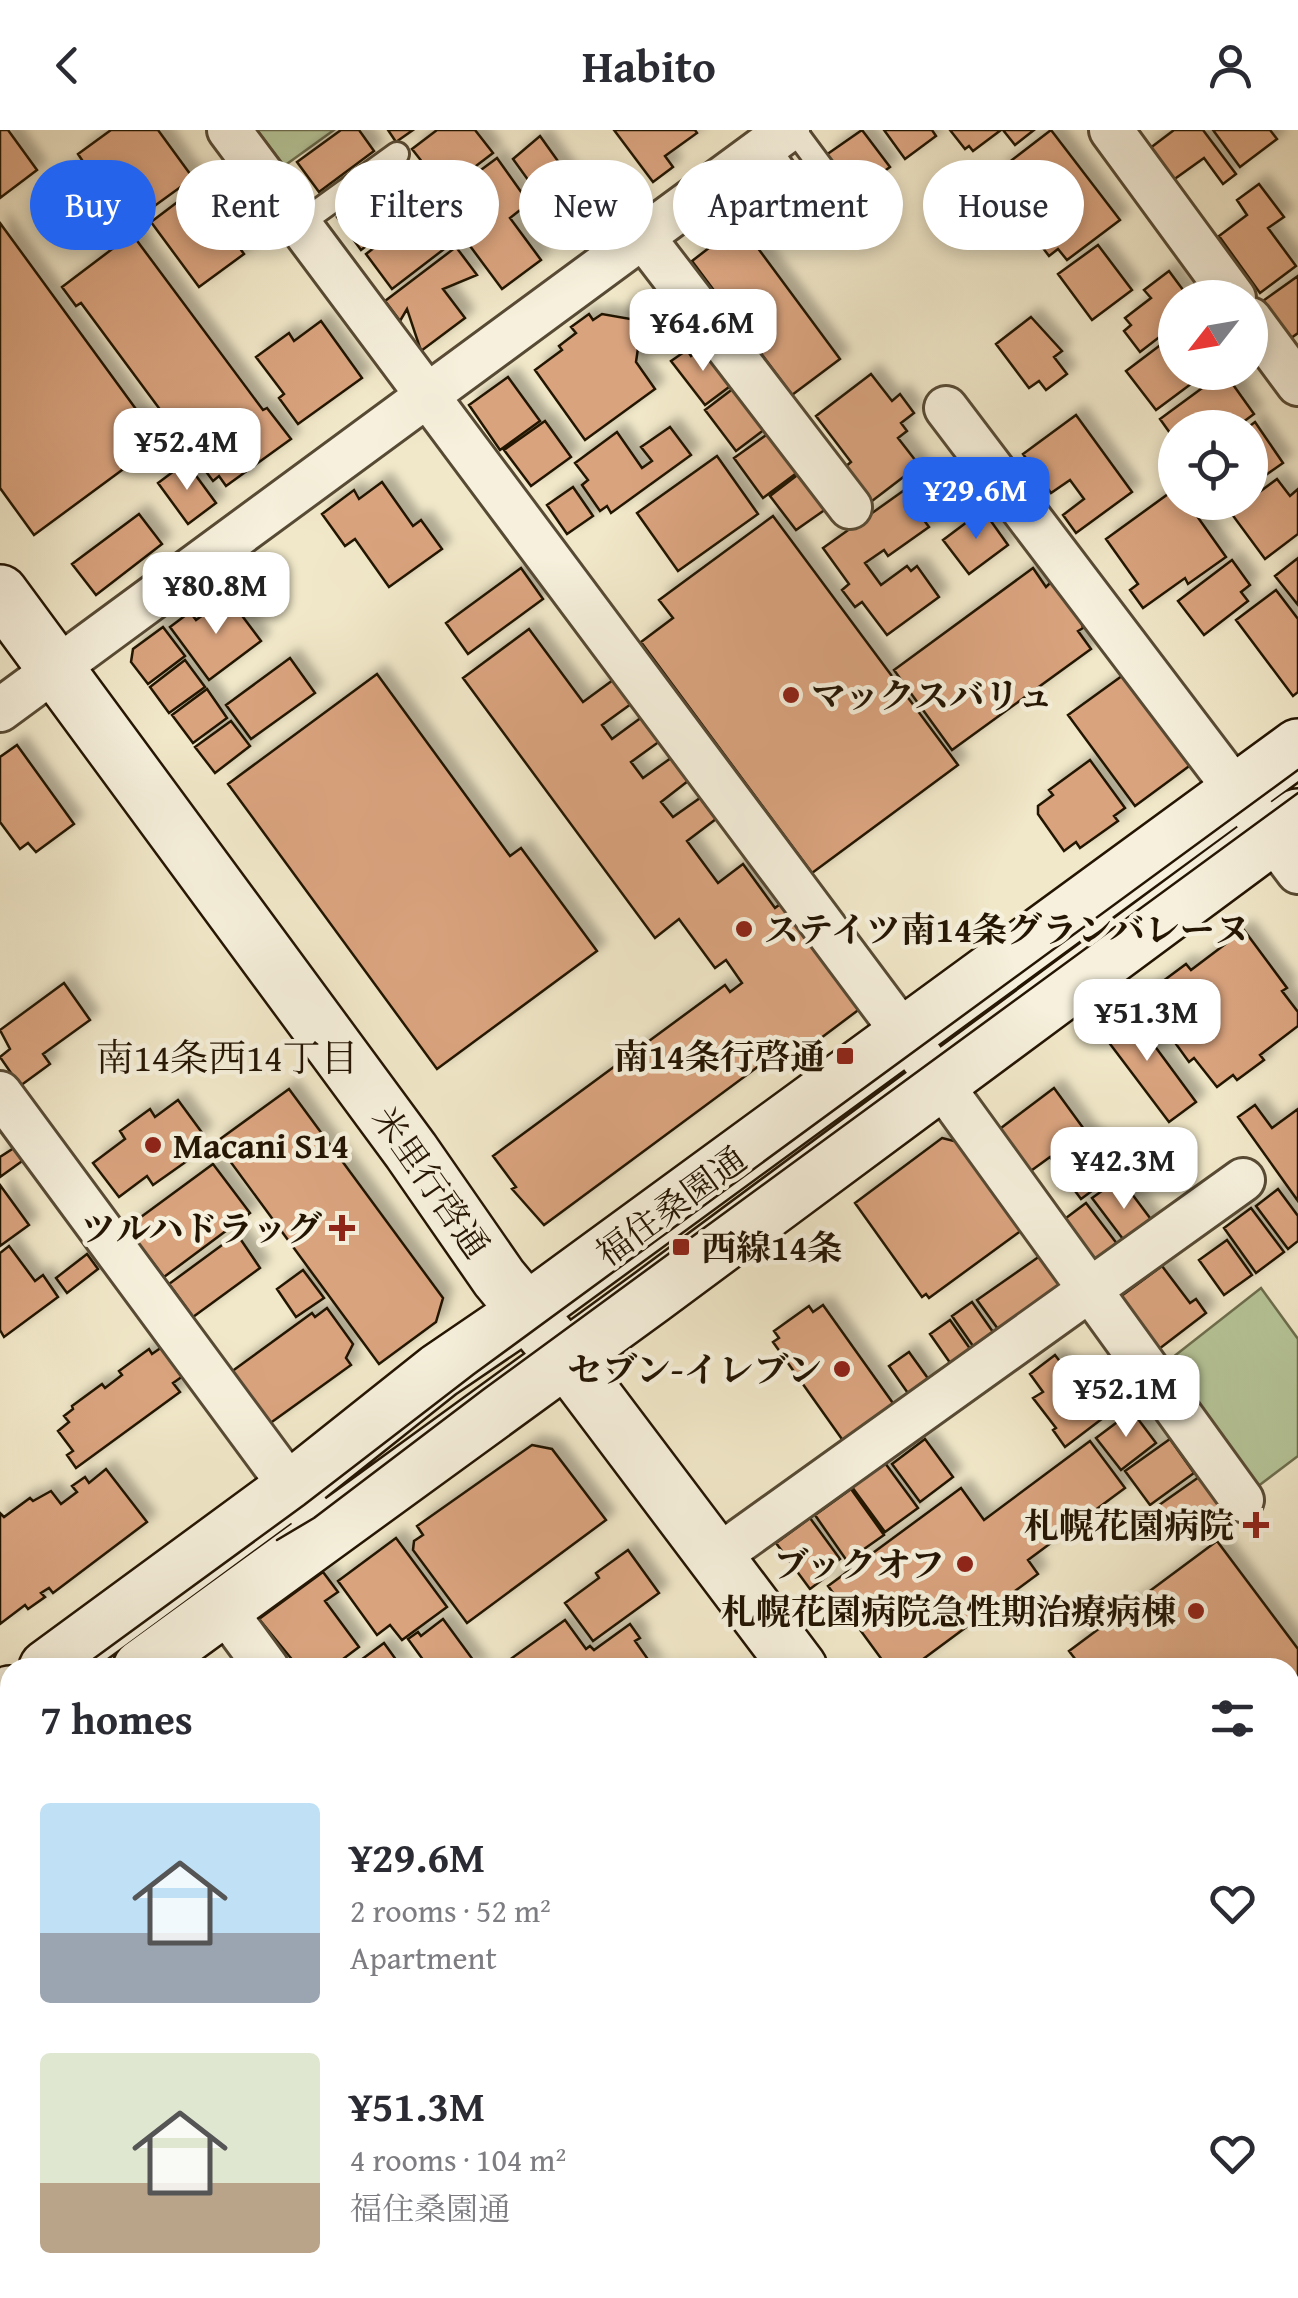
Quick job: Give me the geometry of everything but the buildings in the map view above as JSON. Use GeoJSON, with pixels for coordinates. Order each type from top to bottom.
{"type":"FeatureCollection","features":[{"type":"Feature","properties":{"kind":"street"},"geometry":{"type":"LineString","coordinates":[[229,130],[252,160]]}},
{"type":"Feature","properties":{"kind":"street"},"geometry":{"type":"LineString","coordinates":[[1111,130],[1221,280]]}},
{"type":"Feature","properties":{"kind":"street"},"geometry":{"type":"LineString","coordinates":[[653,229],[778,135]]}},
{"type":"Feature","properties":{"kind":"street"},"geometry":{"type":"LineString","coordinates":[[315,244],[939,1082],[1242,1500]]}},
{"type":"Feature","properties":{"kind":"street"},"geometry":{"type":"LineString","coordinates":[[0,710],[625,250]]}},
{"type":"Feature","properties":{"kind":"street"},"geometry":{"type":"LineString","coordinates":[[653,250],[850,507]]}},
{"type":"Feature","properties":{"kind":"street"},"geometry":{"type":"LineString","coordinates":[[1268,343],[1298,384]]}},
{"type":"Feature","properties":{"kind":"street"},"geometry":{"type":"LineString","coordinates":[[946,408],[1236,791],[1289,842]]}},
{"type":"Feature","properties":{"kind":"street","name":"米里行啓通"},"geometry":{"type":"LineString","coordinates":[[0,593],[411,1151],[499,1278],[566,1358],[792,1658]]}},
{"type":"Feature","properties":{"kind":"street","name":"福住桑園通"},"geometry":{"type":"LineString","coordinates":[[61,1658],[292,1488],[438,1372],[1298,747]]}},
{"type":"Feature","properties":{"kind":"street","name":"福住桑園通"},"geometry":{"type":"LineString","coordinates":[[155,1658],[939,1082],[1289,842]]}},
{"type":"Feature","properties":{"kind":"street"},"geometry":{"type":"LineString","coordinates":[[0,1093],[325,1533]]}},
{"type":"Feature","properties":{"kind":"street"},"geometry":{"type":"LineString","coordinates":[[717,1557],[1243,1180]]}},
{"type":"Feature","properties":{"kind":"street"},"geometry":{"type":"LineString","coordinates":[[223,1608],[260,1658]]}},
{"type":"Feature","properties":{"kind":"lane"},"geometry":{"type":"LineString","coordinates":[[778,135],[789,160]]}},
{"type":"Feature","properties":{"kind":"lane"},"geometry":{"type":"LineString","coordinates":[[778,135],[802,160]]}},
{"type":"Feature","properties":{"kind":"lane"},"geometry":{"type":"LineString","coordinates":[[315,213],[396,154]]}},
{"type":"Feature","properties":{"kind":"green space"},"geometry":{"type":"Polygon","coordinates":[[[257,130],[334,130],[292,160],[280,160],[257,130]]]}},
{"type":"Feature","properties":{"kind":"green space"},"geometry":{"type":"Polygon","coordinates":[[[1261,1288],[1298,1339],[1298,1456],[1257,1487],[1168,1361],[1261,1288]]]}},
{"type":"Feature","properties":{"kind":"tram line"},"geometry":{"type":"LineString","coordinates":[[95,1658],[474,1374],[1298,770]]}},
{"type":"Feature","properties":{"kind":"tram line"},"geometry":{"type":"LineString","coordinates":[[277,1540],[314,1518],[484,1389],[1298,793]]}},
{"type":"Feature","properties":{"kind":"place","name":"マックスバリュ"},"geometry":{"type":"Point","coordinates":[791,695]}},
{"type":"Feature","properties":{"kind":"place","name":"ステイツ南14条グランバレーヌ"},"geometry":{"type":"Point","coordinates":[744,929]}},
{"type":"Feature","properties":{"kind":"place","name":"南14条行啓通"},"geometry":{"type":"Point","coordinates":[845,1056]}},
{"type":"Feature","properties":{"kind":"place","name":"Macani S14"},"geometry":{"type":"Point","coordinates":[153,1145]}},
{"type":"Feature","properties":{"kind":"place","name":"ツルハドラッグ"},"geometry":{"type":"Point","coordinates":[342,1228]}},
{"type":"Feature","properties":{"kind":"place","name":"西線14条"},"geometry":{"type":"Point","coordinates":[681,1247]}},
{"type":"Feature","properties":{"kind":"place","name":"セブン-イレブン"},"geometry":{"type":"Point","coordinates":[842,1369]}},
{"type":"Feature","properties":{"kind":"place","name":"札幌花園病院"},"geometry":{"type":"Point","coordinates":[1256,1525]}},
{"type":"Feature","properties":{"kind":"place","name":"ブックオフ"},"geometry":{"type":"Point","coordinates":[965,1564]}},
{"type":"Feature","properties":{"kind":"place","name":"札幌花園病院急性期治療病棟"},"geometry":{"type":"Point","coordinates":[1196,1611]}},
{"type":"Feature","properties":{"kind":"district","name":"南14条西14丁目"},"geometry":{"type":"Point","coordinates":[227,1057]}}]}
